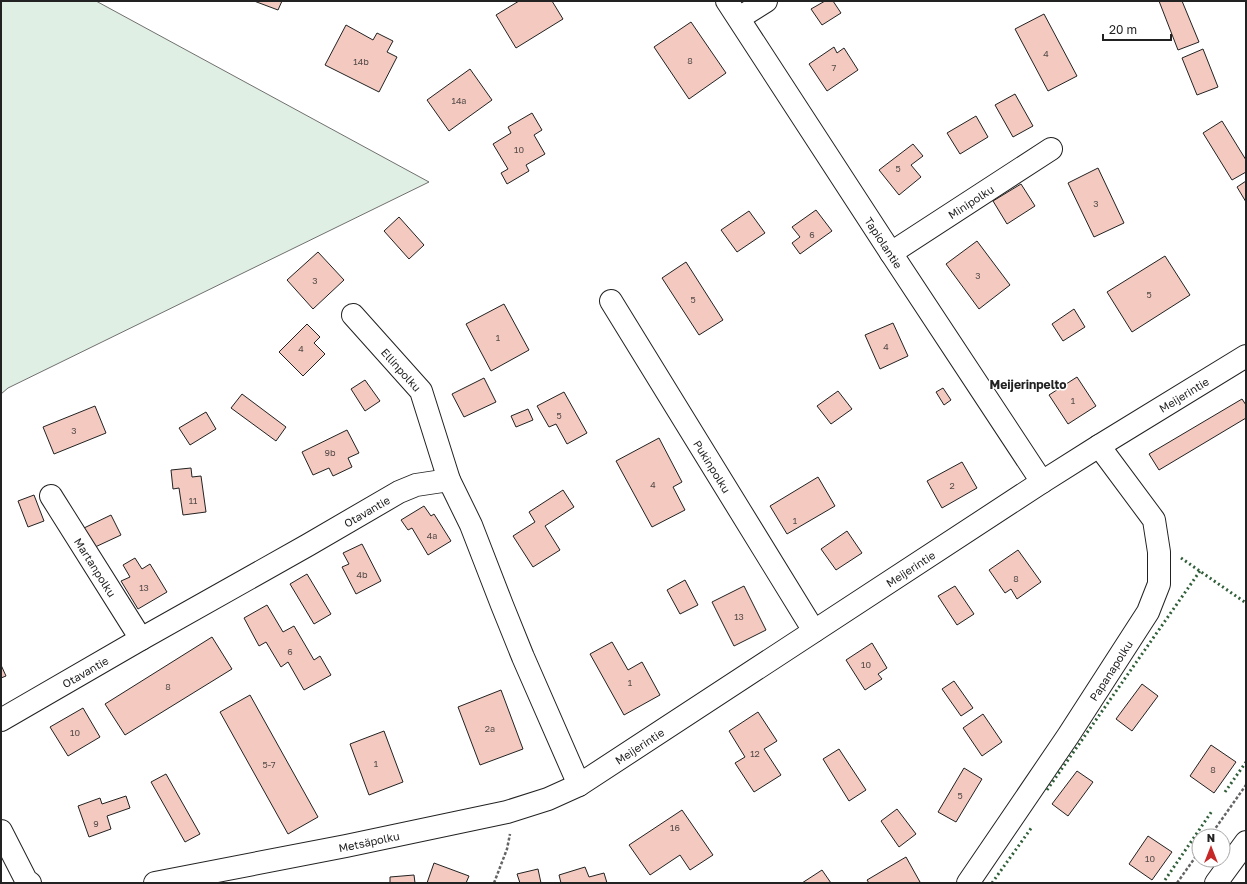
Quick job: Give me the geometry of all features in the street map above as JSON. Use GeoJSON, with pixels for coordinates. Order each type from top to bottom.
{"type":"FeatureCollection","features":[{"type":"Feature","properties":{"kind":"street"},"geometry":{"type":"LineString","coordinates":[[733,10],[766,1]]}},
{"type":"Feature","properties":{"kind":"street","name":"Tapiolantie"},"geometry":{"type":"LineString","coordinates":[[733,10],[1042,482]]}},
{"type":"Feature","properties":{"kind":"street","name":"Minipolku"},"geometry":{"type":"LineString","coordinates":[[891,253],[1051,149]]}},
{"type":"Feature","properties":{"kind":"street","name":"Pukinpolku"},"geometry":{"type":"LineString","coordinates":[[611,300],[814,631]]}},
{"type":"Feature","properties":{"kind":"street","name":"Ellinpolku"},"geometry":{"type":"LineString","coordinates":[[353,315],[421,390],[448,480]]}},
{"type":"Feature","properties":{"kind":"street","name":"Meijerintie"},"geometry":{"type":"LineString","coordinates":[[578,785],[1042,482],[1246,356]]}},
{"type":"Feature","properties":{"kind":"street","name":"Papanapolku"},"geometry":{"type":"LineString","coordinates":[[968,883],[1148,612],[1159,584],[1159,552],[1154,520],[1099,446]]}},
{"type":"Feature","properties":{"kind":"street"},"geometry":{"type":"LineString","coordinates":[[448,480],[471,525],[520,651],[578,785]]}},
{"type":"Feature","properties":{"kind":"street","name":"Otavantie"},"geometry":{"type":"LineString","coordinates":[[1,720],[399,492],[416,485],[448,480]]}},
{"type":"Feature","properties":{"kind":"street","name":"Martanpolku"},"geometry":{"type":"LineString","coordinates":[[51,496],[141,639]]}},
{"type":"Feature","properties":{"kind":"street","name":"Metsäpolku"},"geometry":{"type":"LineString","coordinates":[[155,883],[346,846],[506,812],[548,799],[578,785]]}},
{"type":"Feature","properties":{"kind":"street"},"geometry":{"type":"LineString","coordinates":[[1,831],[28,881]]}},
{"type":"Feature","properties":{"kind":"street"},"geometry":{"type":"LineString","coordinates":[[1216,883],[1246,842]]}},
{"type":"Feature","properties":{"kind":"path"},"geometry":{"type":"LineString","coordinates":[[1216,828],[1246,785]]}},
{"type":"Feature","properties":{"kind":"path"},"geometry":{"type":"LineString","coordinates":[[494,883],[506,849],[510,832],[506,812]]}},
{"type":"Feature","properties":{"kind":"path"},"geometry":{"type":"LineString","coordinates":[[1177,883],[1191,863]]}},
{"type":"Feature","properties":{"kind":"green space"},"geometry":{"type":"Polygon","coordinates":[[[1,1],[96,1],[429,182],[8,388],[1,394],[1,1]]]}},
{"type":"Feature","properties":{"kind":"building"},"geometry":{"type":"Polygon","coordinates":[[[254,1],[282,1],[278,10],[254,1]]]}},
{"type":"Feature","properties":{"kind":"building"},"geometry":{"type":"Polygon","coordinates":[[[519,1],[552,1],[563,19],[516,48],[496,15],[519,1]]]}},
{"type":"Feature","properties":{"kind":"building"},"geometry":{"type":"Polygon","coordinates":[[[825,1],[833,1],[841,13],[822,25],[811,9],[825,1]]]}},
{"type":"Feature","properties":{"kind":"building"},"geometry":{"type":"Polygon","coordinates":[[[1159,1],[1182,1],[1199,42],[1178,50],[1159,1]]]}},
{"type":"Feature","properties":{"kind":"building"},"geometry":{"type":"Polygon","coordinates":[[[1044,14],[1077,76],[1048,91],[1015,29],[1044,14]]]}},
{"type":"Feature","properties":{"kind":"building"},"geometry":{"type":"Polygon","coordinates":[[[691,22],[726,73],[689,99],[654,47],[691,22]]]}},
{"type":"Feature","properties":{"kind":"building"},"geometry":{"type":"Polygon","coordinates":[[[346,25],[373,40],[377,33],[393,41],[387,52],[397,57],[379,92],[325,65],[346,25]]]}},
{"type":"Feature","properties":{"kind":"building"},"geometry":{"type":"Polygon","coordinates":[[[834,47],[837,53],[844,48],[858,70],[827,91],[809,64],[834,47]]]}},
{"type":"Feature","properties":{"kind":"building"},"geometry":{"type":"Polygon","coordinates":[[[1203,49],[1218,87],[1197,95],[1182,58],[1203,49]]]}},
{"type":"Feature","properties":{"kind":"building"},"geometry":{"type":"Polygon","coordinates":[[[470,69],[492,100],[449,131],[427,100],[470,69]]]}},
{"type":"Feature","properties":{"kind":"building"},"geometry":{"type":"Polygon","coordinates":[[[1015,94],[1033,126],[1013,137],[995,105],[1015,94]]]}},
{"type":"Feature","properties":{"kind":"building"},"geometry":{"type":"Polygon","coordinates":[[[532,113],[542,130],[534,135],[545,154],[526,165],[529,171],[507,184],[501,173],[508,169],[493,144],[511,133],[508,127],[532,113]]]}},
{"type":"Feature","properties":{"kind":"building"},"geometry":{"type":"Polygon","coordinates":[[[976,116],[988,137],[960,154],[947,133],[976,116]]]}},
{"type":"Feature","properties":{"kind":"building"},"geometry":{"type":"Polygon","coordinates":[[[1222,121],[1246,160],[1246,172],[1232,180],[1203,133],[1222,121]]]}},
{"type":"Feature","properties":{"kind":"building"},"geometry":{"type":"Polygon","coordinates":[[[913,144],[923,156],[911,165],[921,177],[899,195],[879,170],[913,144]]]}},
{"type":"Feature","properties":{"kind":"building"},"geometry":{"type":"Polygon","coordinates":[[[1098,168],[1124,223],[1094,237],[1068,183],[1098,168]]]}},
{"type":"Feature","properties":{"kind":"building"},"geometry":{"type":"Polygon","coordinates":[[[1246,181],[1246,202],[1237,187],[1246,181]]]}},
{"type":"Feature","properties":{"kind":"building"},"geometry":{"type":"Polygon","coordinates":[[[1021,184],[1035,206],[1007,224],[993,201],[1021,184]]]}},
{"type":"Feature","properties":{"kind":"building"},"geometry":{"type":"Polygon","coordinates":[[[816,210],[832,231],[800,254],[792,243],[800,237],[792,227],[816,210]]]}},
{"type":"Feature","properties":{"kind":"building"},"geometry":{"type":"Polygon","coordinates":[[[749,211],[765,233],[737,252],[721,230],[749,211]]]}},
{"type":"Feature","properties":{"kind":"building"},"geometry":{"type":"Polygon","coordinates":[[[399,217],[424,245],[409,259],[384,231],[399,217]]]}},
{"type":"Feature","properties":{"kind":"building"},"geometry":{"type":"Polygon","coordinates":[[[977,241],[1010,285],[979,309],[946,264],[977,241]]]}},
{"type":"Feature","properties":{"kind":"building"},"geometry":{"type":"Polygon","coordinates":[[[318,252],[344,280],[313,309],[287,280],[318,252]]]}},
{"type":"Feature","properties":{"kind":"building"},"geometry":{"type":"Polygon","coordinates":[[[1165,256],[1190,295],[1132,332],[1107,292],[1165,256]]]}},
{"type":"Feature","properties":{"kind":"building"},"geometry":{"type":"Polygon","coordinates":[[[686,262],[723,320],[699,335],[662,278],[686,262]]]}},
{"type":"Feature","properties":{"kind":"building"},"geometry":{"type":"Polygon","coordinates":[[[504,304],[529,350],[491,371],[466,324],[504,304]]]}},
{"type":"Feature","properties":{"kind":"building"},"geometry":{"type":"Polygon","coordinates":[[[1074,309],[1085,327],[1063,341],[1052,324],[1074,309]]]}},
{"type":"Feature","properties":{"kind":"building"},"geometry":{"type":"Polygon","coordinates":[[[893,323],[908,356],[880,369],[865,335],[893,323]]]}},
{"type":"Feature","properties":{"kind":"building"},"geometry":{"type":"Polygon","coordinates":[[[307,324],[320,337],[314,343],[325,354],[303,376],[279,352],[307,324]]]}},
{"type":"Feature","properties":{"kind":"building"},"geometry":{"type":"Polygon","coordinates":[[[1077,377],[1096,406],[1068,424],[1049,395],[1077,377]]]}},
{"type":"Feature","properties":{"kind":"building"},"geometry":{"type":"Polygon","coordinates":[[[484,378],[496,402],[464,417],[452,394],[484,378]]]}},
{"type":"Feature","properties":{"kind":"building"},"geometry":{"type":"Polygon","coordinates":[[[365,380],[380,401],[365,411],[351,389],[365,380]]]}},
{"type":"Feature","properties":{"kind":"building"},"geometry":{"type":"Polygon","coordinates":[[[943,388],[951,400],[944,405],[936,392],[943,388]]]}},
{"type":"Feature","properties":{"kind":"building"},"geometry":{"type":"Polygon","coordinates":[[[838,391],[852,409],[831,424],[817,406],[838,391]]]}},
{"type":"Feature","properties":{"kind":"building"},"geometry":{"type":"Polygon","coordinates":[[[564,392],[587,433],[567,444],[556,424],[549,427],[537,406],[564,392]]]}},
{"type":"Feature","properties":{"kind":"building"},"geometry":{"type":"Polygon","coordinates":[[[242,394],[286,427],[276,441],[231,408],[242,394]]]}},
{"type":"Feature","properties":{"kind":"building"},"geometry":{"type":"Polygon","coordinates":[[[1242,399],[1246,405],[1246,418],[1159,470],[1149,454],[1242,399]]]}},
{"type":"Feature","properties":{"kind":"building"},"geometry":{"type":"Polygon","coordinates":[[[95,406],[106,433],[54,454],[43,427],[95,406]]]}},
{"type":"Feature","properties":{"kind":"building"},"geometry":{"type":"Polygon","coordinates":[[[528,409],[533,420],[516,427],[511,416],[528,409]]]}},
{"type":"Feature","properties":{"kind":"building"},"geometry":{"type":"Polygon","coordinates":[[[206,412],[216,429],[190,445],[179,428],[206,412]]]}},
{"type":"Feature","properties":{"kind":"building"},"geometry":{"type":"Polygon","coordinates":[[[347,430],[359,453],[348,458],[352,467],[333,476],[329,468],[313,475],[302,452],[347,430]]]}},
{"type":"Feature","properties":{"kind":"building"},"geometry":{"type":"Polygon","coordinates":[[[659,438],[682,482],[673,487],[685,510],[652,527],[616,461],[659,438]]]}},
{"type":"Feature","properties":{"kind":"building"},"geometry":{"type":"Polygon","coordinates":[[[962,462],[977,488],[942,508],[927,481],[962,462]]]}},
{"type":"Feature","properties":{"kind":"building"},"geometry":{"type":"Polygon","coordinates":[[[191,468],[192,477],[201,476],[206,512],[183,515],[179,488],[173,489],[171,470],[191,468]]]}},
{"type":"Feature","properties":{"kind":"building"},"geometry":{"type":"Polygon","coordinates":[[[818,477],[835,506],[787,534],[770,506],[818,477]]]}},
{"type":"Feature","properties":{"kind":"building"},"geometry":{"type":"Polygon","coordinates":[[[563,490],[574,507],[545,526],[560,550],[533,567],[513,536],[535,522],[529,512],[563,490]]]}},
{"type":"Feature","properties":{"kind":"building"},"geometry":{"type":"Polygon","coordinates":[[[34,495],[44,521],[28,527],[18,501],[34,495]]]}},
{"type":"Feature","properties":{"kind":"building"},"geometry":{"type":"Polygon","coordinates":[[[424,506],[431,516],[434,514],[451,541],[428,555],[412,528],[408,530],[401,520],[424,506]]]}},
{"type":"Feature","properties":{"kind":"building"},"geometry":{"type":"Polygon","coordinates":[[[111,515],[121,535],[93,548],[84,528],[111,515]]]}},
{"type":"Feature","properties":{"kind":"building"},"geometry":{"type":"Polygon","coordinates":[[[847,531],[862,553],[836,570],[821,549],[847,531]]]}},
{"type":"Feature","properties":{"kind":"building"},"geometry":{"type":"Polygon","coordinates":[[[362,544],[381,581],[356,594],[342,567],[349,564],[343,553],[362,544]]]}},
{"type":"Feature","properties":{"kind":"building"},"geometry":{"type":"Polygon","coordinates":[[[1018,550],[1041,582],[1017,599],[1011,589],[1005,593],[989,570],[1018,550]]]}},
{"type":"Feature","properties":{"kind":"building"},"geometry":{"type":"Polygon","coordinates":[[[135,558],[142,569],[150,564],[167,592],[138,609],[121,581],[130,577],[123,565],[135,558]]]}},
{"type":"Feature","properties":{"kind":"building"},"geometry":{"type":"Polygon","coordinates":[[[307,574],[331,614],[314,624],[290,584],[307,574]]]}},
{"type":"Feature","properties":{"kind":"building"},"geometry":{"type":"Polygon","coordinates":[[[685,580],[698,605],[680,614],[667,590],[685,580]]]}},
{"type":"Feature","properties":{"kind":"building"},"geometry":{"type":"Polygon","coordinates":[[[744,586],[766,630],[734,646],[712,602],[744,586]]]}},
{"type":"Feature","properties":{"kind":"building"},"geometry":{"type":"Polygon","coordinates":[[[955,586],[974,614],[957,625],[938,596],[955,586]]]}},
{"type":"Feature","properties":{"kind":"building"},"geometry":{"type":"Polygon","coordinates":[[[267,605],[283,632],[294,626],[314,660],[320,656],[331,675],[304,690],[288,662],[281,667],[266,642],[259,646],[244,618],[267,605]]]}},
{"type":"Feature","properties":{"kind":"building"},"geometry":{"type":"Polygon","coordinates":[[[212,637],[232,669],[125,735],[105,704],[212,637]]]}},
{"type":"Feature","properties":{"kind":"building"},"geometry":{"type":"Polygon","coordinates":[[[612,642],[628,670],[642,662],[660,695],[624,715],[590,654],[612,642]]]}},
{"type":"Feature","properties":{"kind":"building"},"geometry":{"type":"Polygon","coordinates":[[[872,643],[887,668],[878,674],[882,679],[865,690],[846,660],[872,643]]]}},
{"type":"Feature","properties":{"kind":"building"},"geometry":{"type":"Polygon","coordinates":[[[1,665],[6,676],[1,678],[1,665]]]}},
{"type":"Feature","properties":{"kind":"building"},"geometry":{"type":"Polygon","coordinates":[[[954,681],[973,708],[961,716],[942,689],[954,681]]]}},
{"type":"Feature","properties":{"kind":"building"},"geometry":{"type":"Polygon","coordinates":[[[1142,684],[1158,696],[1132,731],[1116,719],[1142,684]]]}},
{"type":"Feature","properties":{"kind":"building"},"geometry":{"type":"Polygon","coordinates":[[[501,690],[523,749],[480,765],[458,707],[501,690]]]}},
{"type":"Feature","properties":{"kind":"building"},"geometry":{"type":"Polygon","coordinates":[[[250,695],[318,817],[288,834],[220,712],[250,695]]]}},
{"type":"Feature","properties":{"kind":"building"},"geometry":{"type":"Polygon","coordinates":[[[83,708],[100,737],[68,756],[50,727],[83,708]]]}},
{"type":"Feature","properties":{"kind":"building"},"geometry":{"type":"Polygon","coordinates":[[[758,712],[777,741],[764,749],[781,775],[754,792],[735,763],[745,757],[729,731],[758,712]]]}},
{"type":"Feature","properties":{"kind":"building"},"geometry":{"type":"Polygon","coordinates":[[[983,714],[1002,742],[982,756],[963,728],[983,714]]]}},
{"type":"Feature","properties":{"kind":"building"},"geometry":{"type":"Polygon","coordinates":[[[384,731],[403,782],[369,795],[350,744],[384,731]]]}},
{"type":"Feature","properties":{"kind":"building"},"geometry":{"type":"Polygon","coordinates":[[[1211,745],[1236,762],[1214,793],[1190,776],[1211,745]]]}},
{"type":"Feature","properties":{"kind":"building"},"geometry":{"type":"Polygon","coordinates":[[[839,749],[866,790],[849,801],[823,759],[839,749]]]}},
{"type":"Feature","properties":{"kind":"building"},"geometry":{"type":"Polygon","coordinates":[[[964,768],[982,779],[956,822],[938,812],[964,768]]]}},
{"type":"Feature","properties":{"kind":"building"},"geometry":{"type":"Polygon","coordinates":[[[1077,771],[1093,782],[1068,816],[1052,804],[1077,771]]]}},
{"type":"Feature","properties":{"kind":"building"},"geometry":{"type":"Polygon","coordinates":[[[166,774],[200,834],[185,842],[151,782],[166,774]]]}},
{"type":"Feature","properties":{"kind":"building"},"geometry":{"type":"Polygon","coordinates":[[[126,796],[130,808],[107,816],[111,829],[89,837],[78,806],[100,798],[102,804],[126,796]]]}},
{"type":"Feature","properties":{"kind":"building"},"geometry":{"type":"Polygon","coordinates":[[[897,809],[916,834],[899,847],[881,821],[897,809]]]}},
{"type":"Feature","properties":{"kind":"building"},"geometry":{"type":"Polygon","coordinates":[[[682,810],[713,855],[690,870],[680,855],[650,875],[629,845],[682,810]]]}},
{"type":"Feature","properties":{"kind":"building"},"geometry":{"type":"Polygon","coordinates":[[[1148,836],[1172,852],[1152,880],[1129,864],[1148,836]]]}},
{"type":"Feature","properties":{"kind":"building"},"geometry":{"type":"Polygon","coordinates":[[[906,857],[920,882],[869,883],[867,880],[906,857]]]}},
{"type":"Feature","properties":{"kind":"building"},"geometry":{"type":"Polygon","coordinates":[[[434,863],[469,876],[466,883],[427,883],[434,863]]]}},
{"type":"Feature","properties":{"kind":"building"},"geometry":{"type":"Polygon","coordinates":[[[585,867],[589,877],[604,873],[607,883],[561,883],[559,875],[585,867]]]}},
{"type":"Feature","properties":{"kind":"building"},"geometry":{"type":"Polygon","coordinates":[[[538,869],[541,883],[520,883],[517,874],[538,869]]]}},
{"type":"Feature","properties":{"kind":"building"},"geometry":{"type":"Polygon","coordinates":[[[822,870],[831,883],[802,883],[822,870]]]}},
{"type":"Feature","properties":{"kind":"building"},"geometry":{"type":"Polygon","coordinates":[[[414,875],[415,883],[390,883],[390,877],[414,875]]]}},
{"type":"Feature","properties":{"kind":"hedge"},"geometry":{"type":"LineString","coordinates":[[1181,558],[1246,603]]}},
{"type":"Feature","properties":{"kind":"hedge"},"geometry":{"type":"LineString","coordinates":[[1047,790],[1200,571]]}},
{"type":"Feature","properties":{"kind":"hedge"},"geometry":{"type":"LineString","coordinates":[[1225,792],[1246,762]]}},
{"type":"Feature","properties":{"kind":"hedge"},"geometry":{"type":"LineString","coordinates":[[1165,880],[1212,811]]}},
{"type":"Feature","properties":{"kind":"hedge"},"geometry":{"type":"LineString","coordinates":[[992,883],[1032,827]]}},
{"type":"Feature","properties":{"kind":"district","name":"Meijerinpelto"},"geometry":{"type":"Point","coordinates":[1028,384]}}]}
